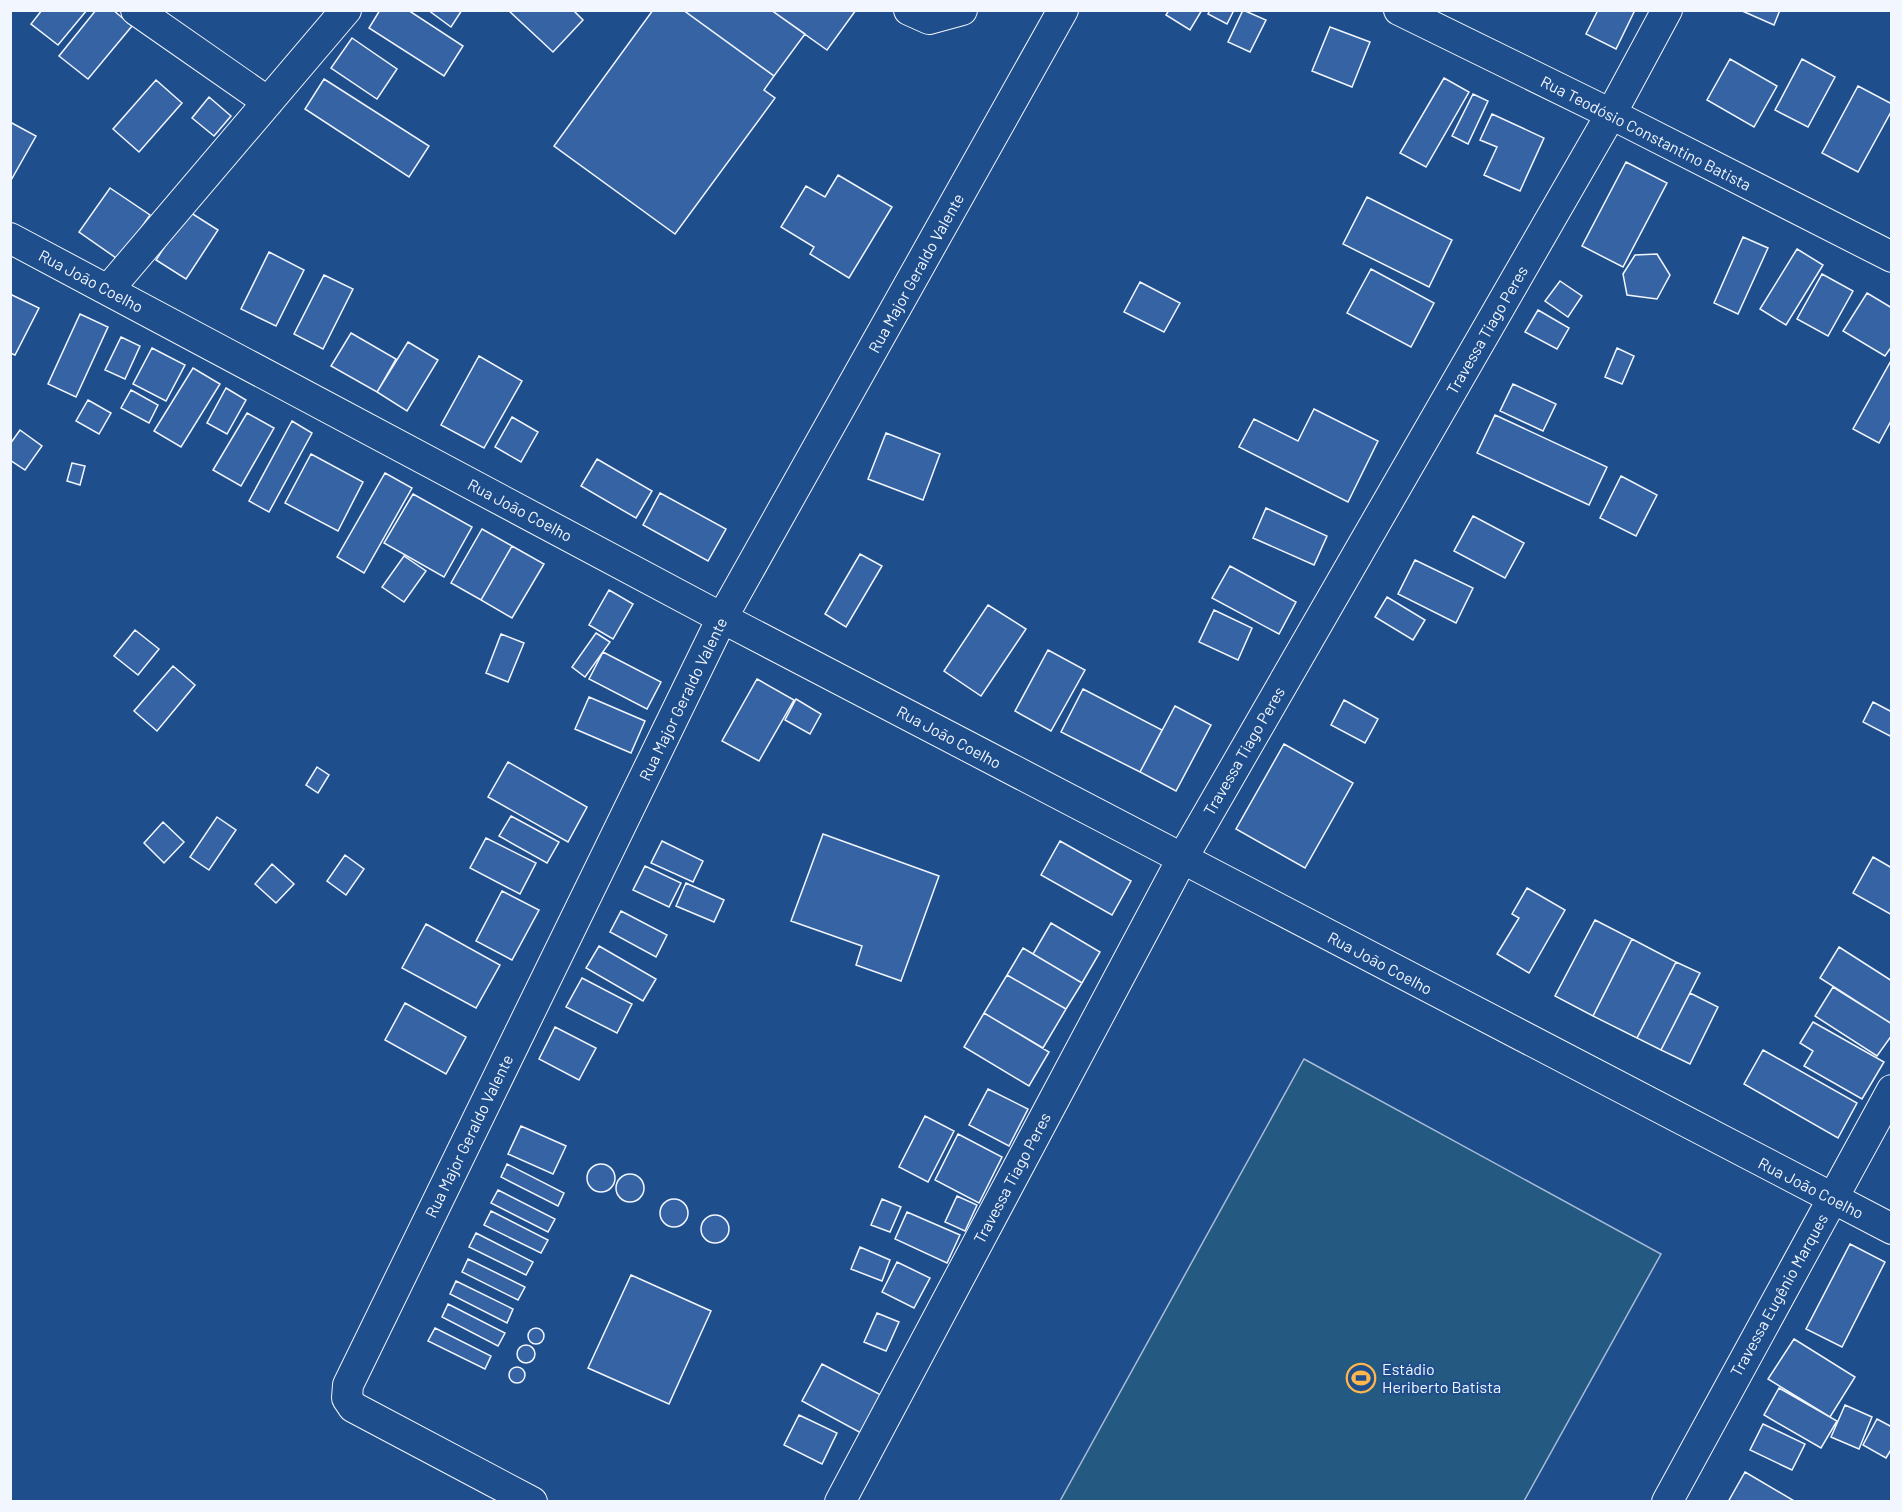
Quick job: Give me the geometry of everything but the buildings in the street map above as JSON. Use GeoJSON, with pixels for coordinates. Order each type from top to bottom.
{"type":"FeatureCollection","features":[{"type":"Feature","properties":{"kind":"street"},"geometry":{"type":"LineString","coordinates":[[136,10],[268,102]]}},
{"type":"Feature","properties":{"kind":"street"},"geometry":{"type":"LineString","coordinates":[[108,290],[346,10]]}},
{"type":"Feature","properties":{"kind":"street"},"geometry":{"type":"LineString","coordinates":[[909,10],[929,19],[962,10]]}},
{"type":"Feature","properties":{"kind":"street","name":"Rua Major Geraldo Valente"},"geometry":{"type":"LineString","coordinates":[[532,1502],[353,1407],[347,1398],[348,1385],[722,618],[1064,10]]}},
{"type":"Feature","properties":{"kind":"street","name":"Rua Teodósio Constantino Batista"},"geometry":{"type":"LineString","coordinates":[[1399,10],[1611,114],[1892,257]]}},
{"type":"Feature","properties":{"kind":"street","name":"Travessa Tiago Peres"},"geometry":{"type":"LineString","coordinates":[[840,1502],[1182,859],[1611,114],[1667,10]]}},
{"type":"Feature","properties":{"kind":"street","name":"Rua João Coelho"},"geometry":{"type":"LineString","coordinates":[[10,238],[722,618],[1892,1229]]}},
{"type":"Feature","properties":{"kind":"street","name":"Travessa Eugênio Marques"},"geometry":{"type":"LineString","coordinates":[[1667,1502],[1892,1090]]}},
{"type":"Feature","properties":{"kind":"shaded area","name":"Estádio Heriberto Batista"},"geometry":{"type":"Polygon","coordinates":[[[1304,1059],[1661,1254],[1524,1501],[1060,1501],[1304,1059]]]}},
{"type":"Feature","properties":{"kind":"place","name":"Estádio Heriberto Batista"},"geometry":{"type":"Point","coordinates":[1361,1378]}}]}
